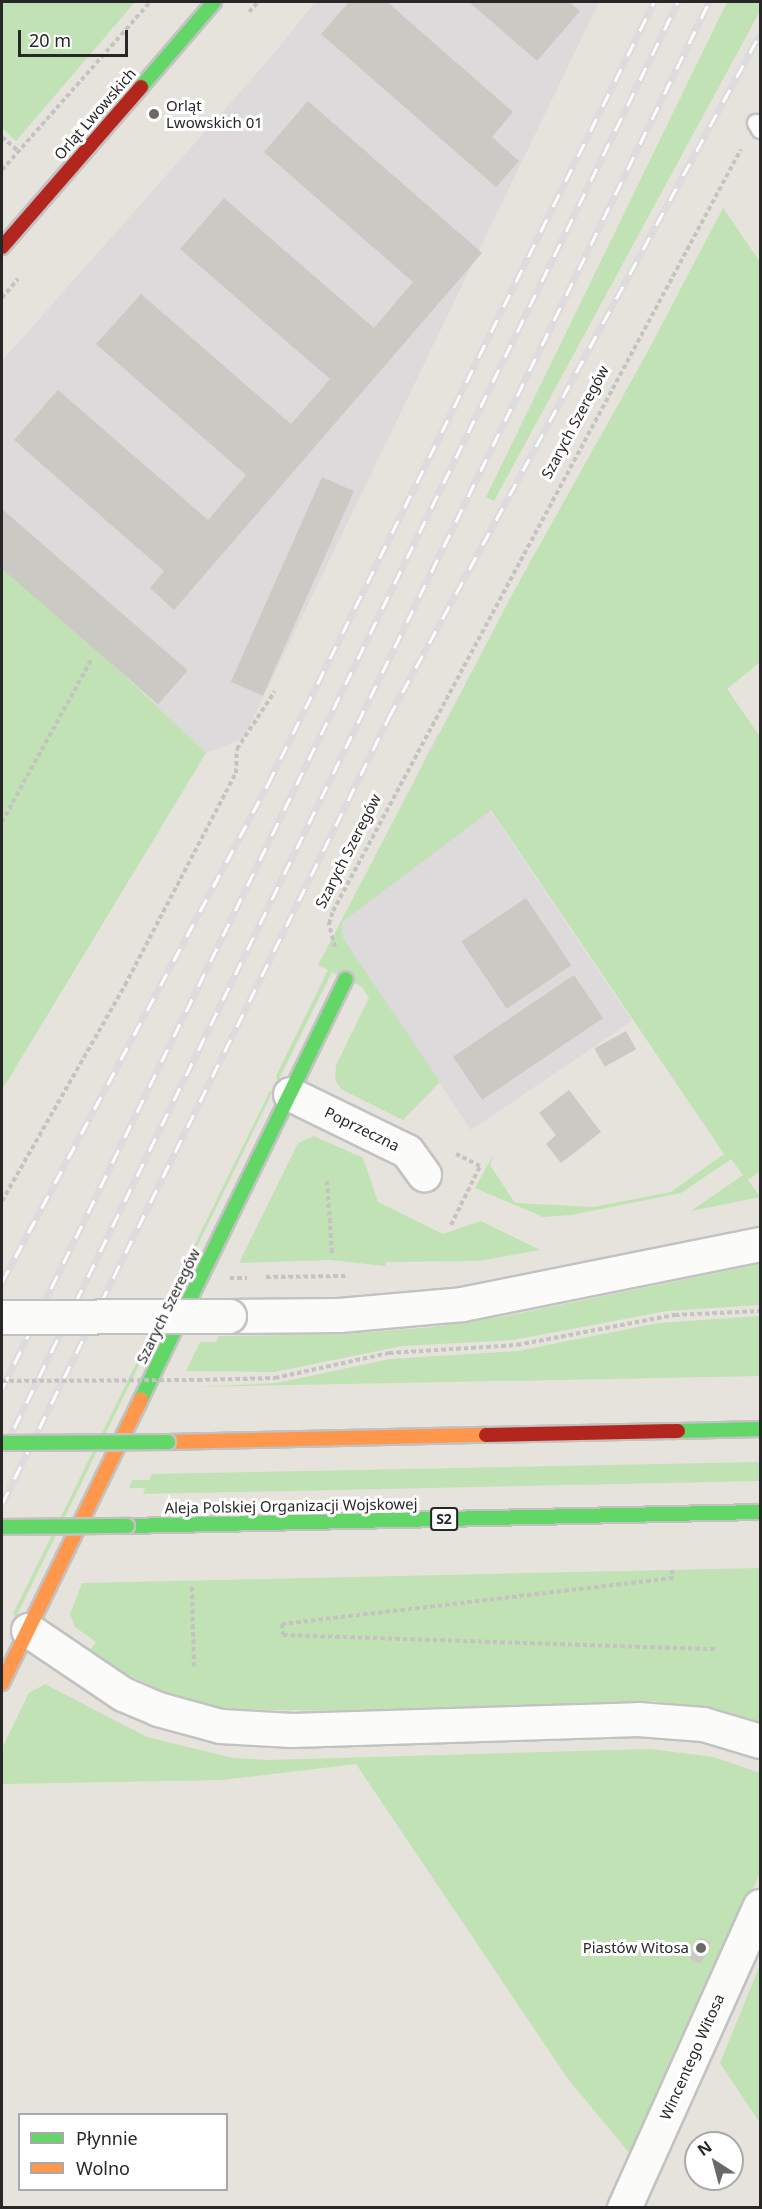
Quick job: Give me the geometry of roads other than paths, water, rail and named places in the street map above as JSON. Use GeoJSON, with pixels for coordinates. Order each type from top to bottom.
{"type":"FeatureCollection","features":[{"type":"Feature","properties":{"kind":"main road","name":"Orląt Lwowskich"},"geometry":{"type":"LineString","coordinates":[[2,247],[214,2]]}},
{"type":"Feature","properties":{"kind":"main road","name":"Szarych Szeregów"},"geometry":{"type":"LineString","coordinates":[[2,1683],[346,979]]}},
{"type":"Feature","properties":{"kind":"main road"},"geometry":{"type":"LineString","coordinates":[[2,1443],[168,1442],[760,1429]]}},
{"type":"Feature","properties":{"kind":"main road","name":"Aleja Polskiej Organizacji Wojskowej"},"geometry":{"type":"LineString","coordinates":[[2,1527],[760,1512]]}},
{"type":"Feature","properties":{"kind":"street","name":"Poprzeczna"},"geometry":{"type":"LineString","coordinates":[[290,1094],[407,1151],[424,1174]]}},
{"type":"Feature","properties":{"kind":"street"},"geometry":{"type":"LineString","coordinates":[[2,1317],[339,1315],[462,1304],[760,1244]]}},
{"type":"Feature","properties":{"kind":"street"},"geometry":{"type":"LineString","coordinates":[[28,1630],[123,1694],[158,1709],[220,1726],[292,1730],[638,1719],[703,1724],[760,1741]]}},
{"type":"Feature","properties":{"kind":"street","name":"Wincentego Witosa"},"geometry":{"type":"LineString","coordinates":[[624,2208],[760,1906]]}},
{"type":"Feature","properties":{"kind":"railway"},"geometry":{"type":"LineString","coordinates":[[2,1282],[268,784],[654,2]]}},
{"type":"Feature","properties":{"kind":"railway"},"geometry":{"type":"LineString","coordinates":[[2,1389],[678,2]]}},
{"type":"Feature","properties":{"kind":"railway"},"geometry":{"type":"LineString","coordinates":[[2,1453],[709,2]]}},
{"type":"Feature","properties":{"kind":"railway"},"geometry":{"type":"LineString","coordinates":[[2,1504],[389,717],[760,34]]}},
{"type":"Feature","properties":{"kind":"place","name":"Orląt Lwowskich 01"},"geometry":{"type":"Point","coordinates":[154,114]}},
{"type":"Feature","properties":{"kind":"place","name":"Piastów Witosa"},"geometry":{"type":"Point","coordinates":[701,1948]}}]}
